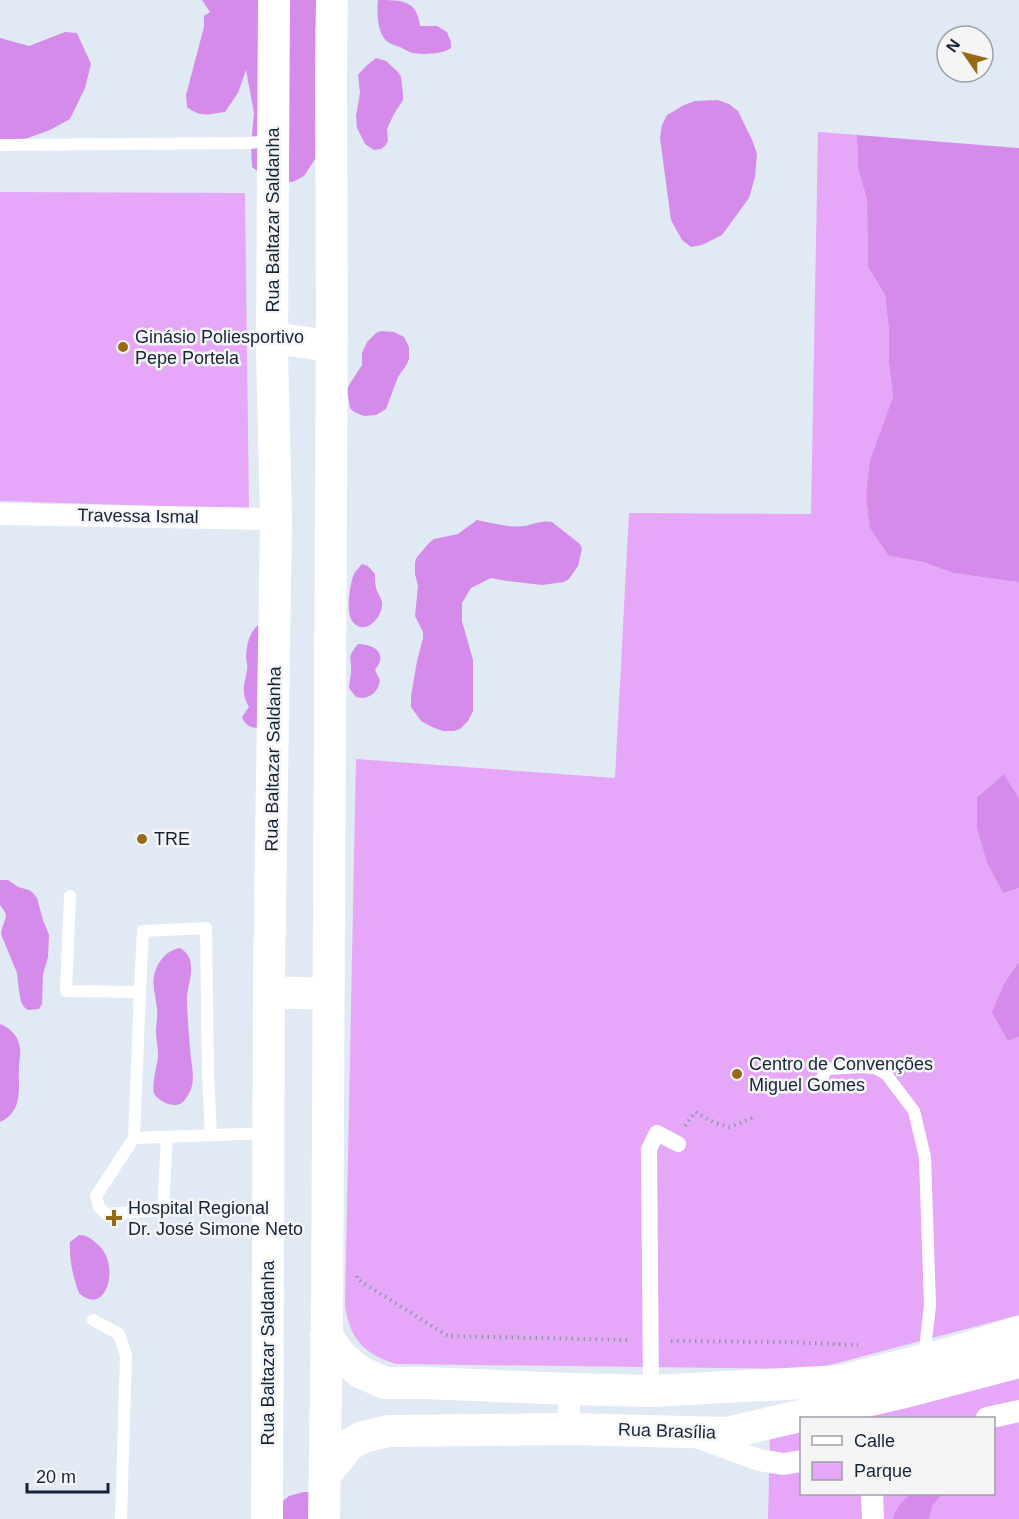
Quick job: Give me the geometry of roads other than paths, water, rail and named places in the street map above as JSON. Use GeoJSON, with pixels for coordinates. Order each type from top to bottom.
{"type":"FeatureCollection","features":[{"type":"Feature","properties":{"kind":"main road","name":"Rua Baltazar Saldanha"},"geometry":{"type":"LineString","coordinates":[[267,1519],[269,992],[276,519],[272,338],[274,0]]}},
{"type":"Feature","properties":{"kind":"main road"},"geometry":{"type":"LineString","coordinates":[[324,1519],[332,346],[330,77],[332,0]]}},
{"type":"Feature","properties":{"kind":"main road"},"geometry":{"type":"LineString","coordinates":[[272,338],[332,346]]}},
{"type":"Feature","properties":{"kind":"main road"},"geometry":{"type":"LineString","coordinates":[[269,992],[328,994]]}},
{"type":"Feature","properties":{"kind":"main road"},"geometry":{"type":"LineString","coordinates":[[326,1335],[341,1356],[353,1367],[385,1383],[651,1390],[841,1381],[973,1347],[1019,1332]]}},
{"type":"Feature","properties":{"kind":"main road","name":"Rua Brasília"},"geometry":{"type":"LineString","coordinates":[[325,1476],[349,1445],[363,1437],[388,1431],[568,1429],[726,1433],[901,1393],[1019,1362]]}},
{"type":"Feature","properties":{"kind":"street","name":"Travessa Ismal"},"geometry":{"type":"LineString","coordinates":[[0,514],[276,519]]}},
{"type":"Feature","properties":{"kind":"street"},"geometry":{"type":"LineString","coordinates":[[651,1390],[649,1149],[657,1133],[678,1144]]}},
{"type":"Feature","properties":{"kind":"street"},"geometry":{"type":"LineString","coordinates":[[568,1429],[570,1389]]}},
{"type":"Feature","properties":{"kind":"street"},"geometry":{"type":"LineString","coordinates":[[995,1417],[1019,1411]]}},
{"type":"Feature","properties":{"kind":"street"},"geometry":{"type":"LineString","coordinates":[[680,1431],[759,1461],[783,1464],[800,1461]]}},
{"type":"Feature","properties":{"kind":"street"},"geometry":{"type":"LineString","coordinates":[[872,1495],[873,1519]]}},
{"type":"Feature","properties":{"kind":"lane"},"geometry":{"type":"LineString","coordinates":[[0,145],[273,141]]}},
{"type":"Feature","properties":{"kind":"lane"},"geometry":{"type":"LineString","coordinates":[[70,896],[66,991],[140,992]]}},
{"type":"Feature","properties":{"kind":"lane"},"geometry":{"type":"LineString","coordinates":[[167,1137],[164,1210],[106,1214],[99,1207],[96,1196],[134,1138],[142,931],[206,928],[211,1134]]}},
{"type":"Feature","properties":{"kind":"lane"},"geometry":{"type":"LineString","coordinates":[[820,1082],[827,1069],[874,1068],[886,1074],[914,1112],[925,1157],[930,1305],[924,1359]]}},
{"type":"Feature","properties":{"kind":"lane"},"geometry":{"type":"LineString","coordinates":[[134,1138],[268,1133]]}},
{"type":"Feature","properties":{"kind":"lane"},"geometry":{"type":"LineString","coordinates":[[93,1320],[119,1335],[126,1355],[121,1519]]}},
{"type":"Feature","properties":{"kind":"place","name":"Ginásio Poliesportivo Pepe Portela"},"geometry":{"type":"Point","coordinates":[123,347]}},
{"type":"Feature","properties":{"kind":"place","name":"TRE"},"geometry":{"type":"Point","coordinates":[142,839]}},
{"type":"Feature","properties":{"kind":"place","name":"Centro de Convenções Miguel Gomes"},"geometry":{"type":"Point","coordinates":[737,1074]}},
{"type":"Feature","properties":{"kind":"place","name":"Hospital Regional Dr. José Simone Neto"},"geometry":{"type":"Point","coordinates":[114,1218]}}]}
